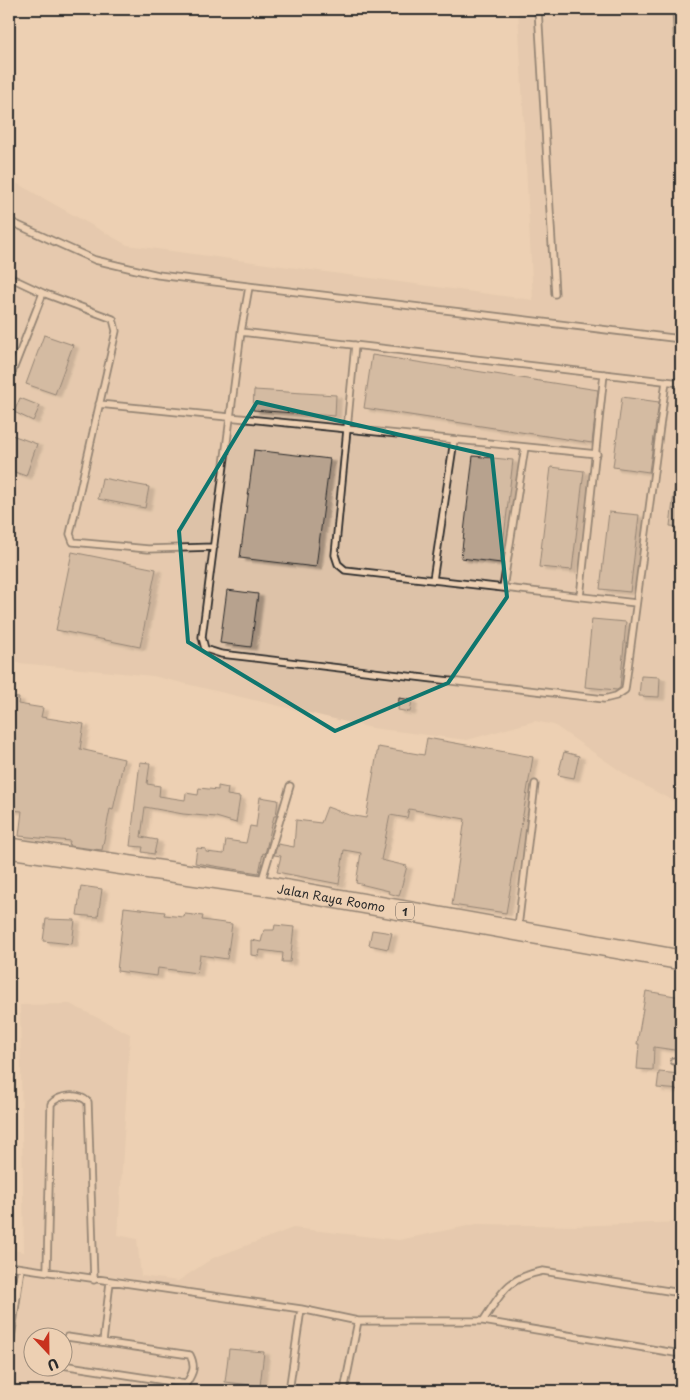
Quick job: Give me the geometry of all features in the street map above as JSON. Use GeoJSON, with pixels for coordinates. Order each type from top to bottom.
{"type":"FeatureCollection","features":[{"type":"Feature","properties":{"kind":"highway","name":"Jalan Raya Roomo"},"geometry":{"type":"LineString","coordinates":[[9,848],[260,885],[518,929],[681,960]]}},
{"type":"Feature","properties":{"kind":"lane"},"geometry":{"type":"LineString","coordinates":[[538,9],[555,294]]}},
{"type":"Feature","properties":{"kind":"lane"},"geometry":{"type":"LineString","coordinates":[[9,221],[95,260],[158,275],[681,339]]}},
{"type":"Feature","properties":{"kind":"lane"},"geometry":{"type":"LineString","coordinates":[[9,277],[43,293],[113,319],[116,324],[70,534],[73,542],[148,549],[214,547]]}},
{"type":"Feature","properties":{"kind":"lane"},"geometry":{"type":"LineString","coordinates":[[249,287],[241,332],[202,638],[205,649],[221,654],[604,699],[616,696],[625,690],[666,381]]}},
{"type":"Feature","properties":{"kind":"lane"},"geometry":{"type":"LineString","coordinates":[[9,380],[43,293]]}},
{"type":"Feature","properties":{"kind":"lane"},"geometry":{"type":"LineString","coordinates":[[241,332],[681,383]]}},
{"type":"Feature","properties":{"kind":"lane"},"geometry":{"type":"LineString","coordinates":[[354,345],[335,555],[338,564],[344,570],[636,604]]}},
{"type":"Feature","properties":{"kind":"lane"},"geometry":{"type":"LineString","coordinates":[[580,597],[597,454],[604,374]]}},
{"type":"Feature","properties":{"kind":"lane"},"geometry":{"type":"LineString","coordinates":[[99,404],[597,454]]}},
{"type":"Feature","properties":{"kind":"lane"},"geometry":{"type":"LineString","coordinates":[[433,580],[454,440]]}},
{"type":"Feature","properties":{"kind":"lane"},"geometry":{"type":"LineString","coordinates":[[503,588],[525,447]]}},
{"type":"Feature","properties":{"kind":"lane"},"geometry":{"type":"LineString","coordinates":[[518,929],[535,784]]}},
{"type":"Feature","properties":{"kind":"lane"},"geometry":{"type":"LineString","coordinates":[[260,885],[290,786]]}},
{"type":"Feature","properties":{"kind":"lane"},"geometry":{"type":"LineString","coordinates":[[674,1061],[681,1062]]}},
{"type":"Feature","properties":{"kind":"lane"},"geometry":{"type":"LineString","coordinates":[[48,1270],[51,1104],[59,1097],[79,1096],[88,1102],[94,1280]]}},
{"type":"Feature","properties":{"kind":"lane"},"geometry":{"type":"LineString","coordinates":[[9,1266],[48,1270],[94,1280],[301,1310],[358,1321],[483,1322],[681,1354]]}},
{"type":"Feature","properties":{"kind":"lane"},"geometry":{"type":"LineString","coordinates":[[9,1352],[17,1285],[21,1268]]}},
{"type":"Feature","properties":{"kind":"lane"},"geometry":{"type":"LineString","coordinates":[[483,1322],[505,1288],[524,1274],[543,1271],[681,1293]]}},
{"type":"Feature","properties":{"kind":"lane"},"geometry":{"type":"LineString","coordinates":[[104,1342],[110,1282]]}},
{"type":"Feature","properties":{"kind":"lane"},"geometry":{"type":"LineString","coordinates":[[289,1391],[301,1310]]}},
{"type":"Feature","properties":{"kind":"lane"},"geometry":{"type":"LineString","coordinates":[[344,1391],[358,1321]]}},
{"type":"Feature","properties":{"kind":"lane"},"geometry":{"type":"LineString","coordinates":[[72,1338],[190,1355],[194,1364],[194,1372],[186,1384],[72,1367]]}},
{"type":"Feature","properties":{"kind":"highlighted area"},"geometry":{"type":"Polygon","coordinates":[[[257,402],[492,456],[507,597],[448,683],[335,731],[188,642],[179,531],[257,402]]]}},
{"type":"Feature","properties":{"kind":"shaded area"},"geometry":{"type":"Polygon","coordinates":[[[518,9],[681,9],[681,694],[678,712],[679,804],[632,779],[554,725],[535,721],[467,740],[372,728],[153,676],[9,662],[9,179],[127,245],[533,300],[518,9]]]}},
{"type":"Feature","properties":{"kind":"shaded area"},"geometry":{"type":"Polygon","coordinates":[[[70,1004],[130,1034],[118,1235],[137,1239],[141,1276],[178,1281],[213,1258],[293,1228],[399,1240],[477,1224],[574,1226],[681,1222],[681,1391],[9,1391],[9,1249],[24,1252],[20,1005],[70,1004]]]}},
{"type":"Feature","properties":{"kind":"building"},"geometry":{"type":"Polygon","coordinates":[[[672,9],[681,9],[681,47],[674,48],[672,9]]]}},
{"type":"Feature","properties":{"kind":"building"},"geometry":{"type":"Polygon","coordinates":[[[44,335],[73,345],[55,394],[26,384],[44,335]]]}},
{"type":"Feature","properties":{"kind":"building"},"geometry":{"type":"Polygon","coordinates":[[[372,355],[598,390],[592,443],[364,408],[372,355]]]}},
{"type":"Feature","properties":{"kind":"building"},"geometry":{"type":"Polygon","coordinates":[[[254,390],[336,395],[335,416],[253,410],[254,390]]]}},
{"type":"Feature","properties":{"kind":"building"},"geometry":{"type":"Polygon","coordinates":[[[622,397],[659,402],[649,472],[613,467],[622,397]]]}},
{"type":"Feature","properties":{"kind":"building"},"geometry":{"type":"Polygon","coordinates":[[[20,398],[40,406],[33,421],[14,412],[20,398]]]}},
{"type":"Feature","properties":{"kind":"building"},"geometry":{"type":"Polygon","coordinates":[[[9,434],[37,444],[26,476],[9,470],[9,434]]]}},
{"type":"Feature","properties":{"kind":"building"},"geometry":{"type":"Polygon","coordinates":[[[254,450],[330,459],[316,567],[240,558],[254,450]]]}},
{"type":"Feature","properties":{"kind":"building"},"geometry":{"type":"Polygon","coordinates":[[[473,456],[513,460],[501,563],[461,558],[473,456]]]}},
{"type":"Feature","properties":{"kind":"building"},"geometry":{"type":"Polygon","coordinates":[[[551,467],[584,471],[572,570],[539,567],[551,467]]]}},
{"type":"Feature","properties":{"kind":"building"},"geometry":{"type":"Polygon","coordinates":[[[102,478],[149,487],[145,508],[98,499],[102,478]]]}},
{"type":"Feature","properties":{"kind":"building"},"geometry":{"type":"Polygon","coordinates":[[[675,485],[681,485],[681,527],[670,526],[675,485]]]}},
{"type":"Feature","properties":{"kind":"building"},"geometry":{"type":"Polygon","coordinates":[[[609,512],[639,515],[630,592],[600,589],[609,512]]]}},
{"type":"Feature","properties":{"kind":"building"},"geometry":{"type":"Polygon","coordinates":[[[72,552],[156,569],[140,647],[56,630],[72,552]]]}},
{"type":"Feature","properties":{"kind":"building"},"geometry":{"type":"Polygon","coordinates":[[[227,590],[258,594],[251,647],[220,643],[227,590]]]}},
{"type":"Feature","properties":{"kind":"building"},"geometry":{"type":"Polygon","coordinates":[[[592,619],[626,622],[620,688],[617,690],[585,687],[592,619]]]}},
{"type":"Feature","properties":{"kind":"building"},"geometry":{"type":"Polygon","coordinates":[[[641,676],[660,677],[659,697],[639,696],[641,676]]]}},
{"type":"Feature","properties":{"kind":"building"},"geometry":{"type":"Polygon","coordinates":[[[9,697],[19,698],[18,704],[43,708],[41,717],[84,724],[80,749],[124,759],[113,810],[110,809],[102,850],[69,846],[70,841],[19,836],[22,811],[9,810],[9,697]]]}},
{"type":"Feature","properties":{"kind":"building"},"geometry":{"type":"Polygon","coordinates":[[[399,698],[412,700],[410,712],[398,710],[399,698]]]}},
{"type":"Feature","properties":{"kind":"building"},"geometry":{"type":"Polygon","coordinates":[[[427,738],[533,757],[506,913],[452,905],[465,819],[409,809],[407,818],[390,815],[381,860],[407,866],[399,896],[388,893],[389,891],[356,883],[361,853],[344,850],[339,884],[277,872],[281,856],[274,855],[278,844],[294,847],[296,820],[321,823],[327,807],[349,815],[366,818],[378,747],[424,755],[427,738]]]}},
{"type":"Feature","properties":{"kind":"building"},"geometry":{"type":"Polygon","coordinates":[[[564,752],[579,756],[574,778],[558,775],[564,752]]]}},
{"type":"Feature","properties":{"kind":"building"},"geometry":{"type":"Polygon","coordinates":[[[140,762],[150,763],[147,784],[160,786],[159,796],[185,800],[186,793],[198,795],[199,788],[218,790],[218,786],[228,788],[227,795],[240,797],[236,823],[216,817],[183,814],[145,807],[141,837],[157,840],[154,854],[142,852],[143,847],[130,846],[140,762]]]}},
{"type":"Feature","properties":{"kind":"building"},"geometry":{"type":"Polygon","coordinates":[[[260,797],[278,800],[276,816],[274,816],[259,873],[195,863],[197,848],[206,849],[206,852],[224,854],[226,840],[246,843],[250,826],[256,827],[260,797]]]}},
{"type":"Feature","properties":{"kind":"building"},"geometry":{"type":"Polygon","coordinates":[[[81,886],[102,889],[98,917],[77,915],[81,886]]]}},
{"type":"Feature","properties":{"kind":"building"},"geometry":{"type":"Polygon","coordinates":[[[124,907],[165,912],[164,915],[184,917],[185,914],[203,916],[202,920],[232,924],[227,959],[200,955],[197,973],[158,968],[157,976],[117,971],[124,907]]]}},
{"type":"Feature","properties":{"kind":"building"},"geometry":{"type":"Polygon","coordinates":[[[46,919],[75,920],[72,944],[43,941],[46,919]]]}},
{"type":"Feature","properties":{"kind":"building"},"geometry":{"type":"Polygon","coordinates":[[[275,925],[294,927],[290,962],[282,962],[283,953],[260,950],[259,956],[251,955],[251,940],[261,942],[264,930],[274,930],[275,925]]]}},
{"type":"Feature","properties":{"kind":"building"},"geometry":{"type":"Polygon","coordinates":[[[372,930],[392,933],[388,949],[369,945],[372,930]]]}},
{"type":"Feature","properties":{"kind":"building"},"geometry":{"type":"Polygon","coordinates":[[[646,991],[681,997],[681,1051],[654,1047],[653,1070],[637,1069],[639,1044],[637,1044],[646,991]]]}},
{"type":"Feature","properties":{"kind":"building"},"geometry":{"type":"Polygon","coordinates":[[[659,1072],[681,1074],[681,1090],[657,1088],[659,1072]]]}},
{"type":"Feature","properties":{"kind":"building"},"geometry":{"type":"Polygon","coordinates":[[[229,1349],[264,1352],[260,1386],[225,1382],[229,1349]]]}}]}
